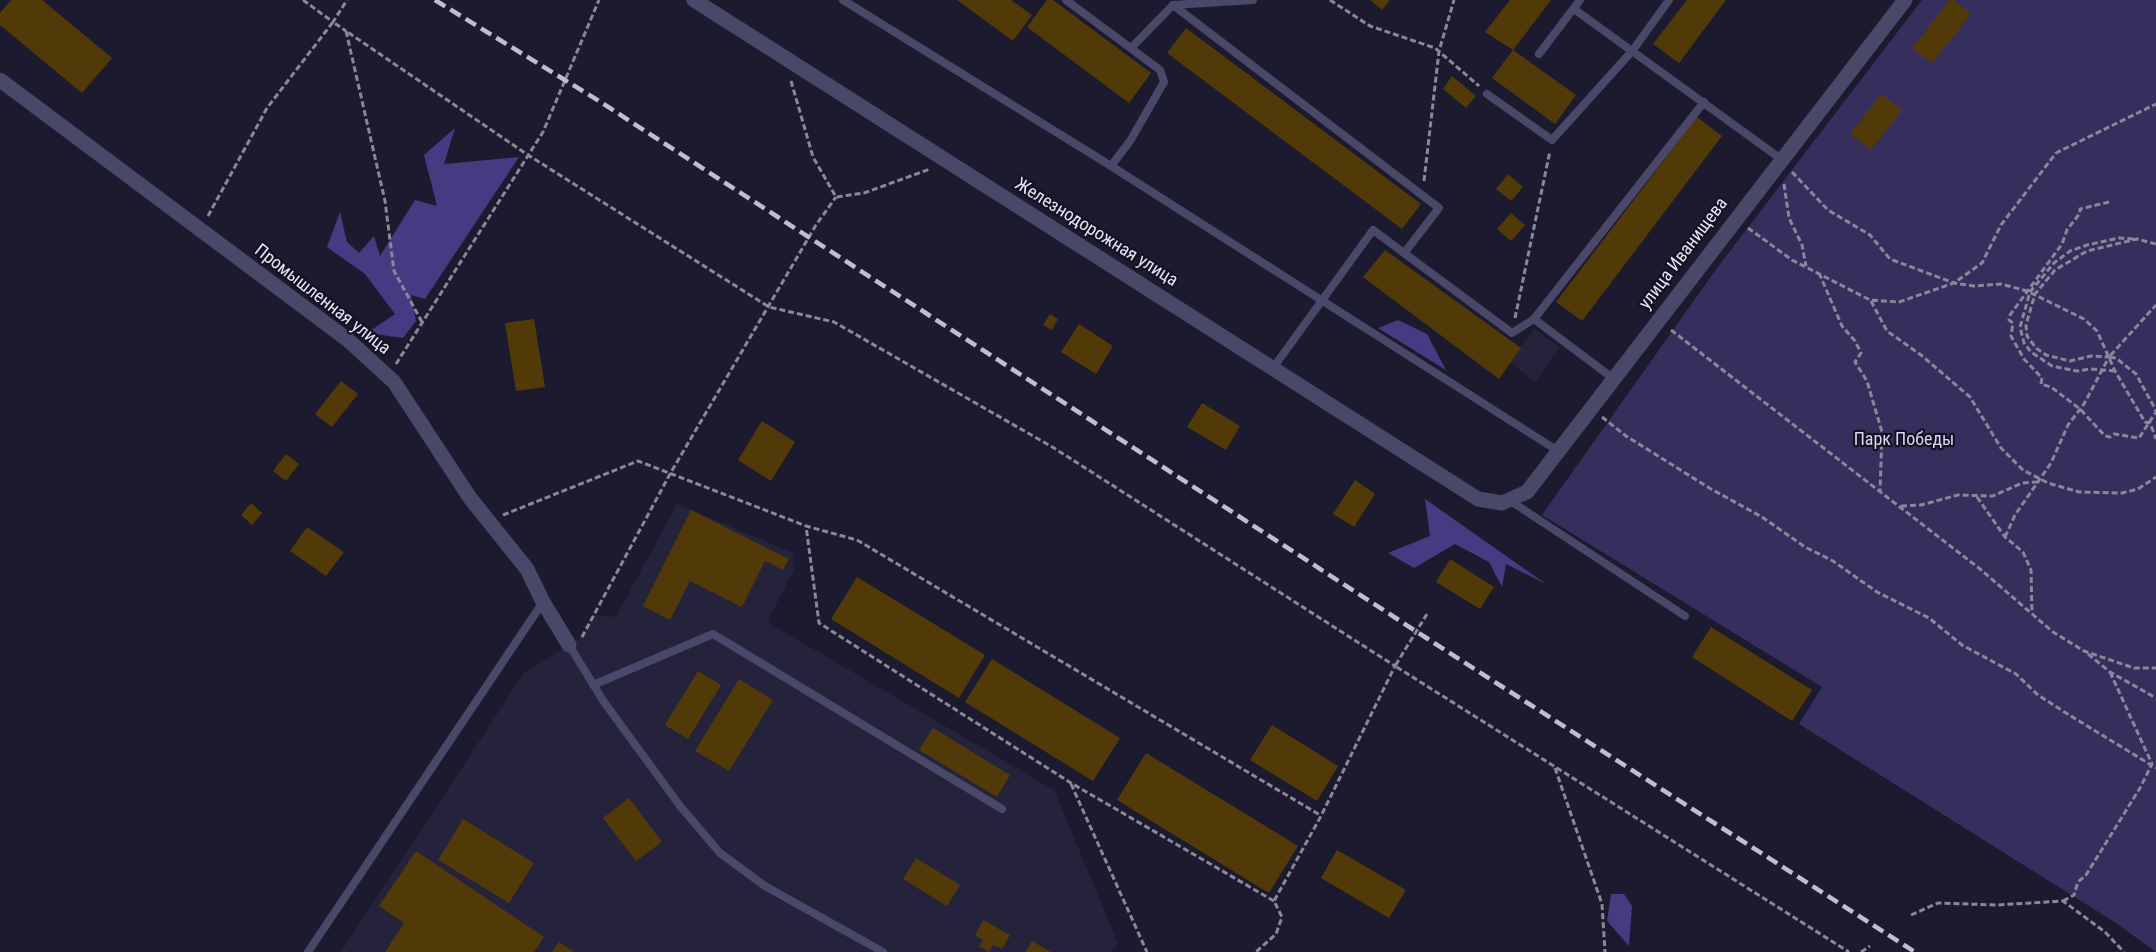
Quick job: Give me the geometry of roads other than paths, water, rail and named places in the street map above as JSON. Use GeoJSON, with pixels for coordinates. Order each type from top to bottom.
{"type":"FeatureCollection","features":[{"type":"Feature","properties":{"kind":"street","name":"Железнодорожная улица"},"geometry":{"type":"LineString","coordinates":[[694,0],[1478,499],[1502,503],[1509,500]]}},
{"type":"Feature","properties":{"kind":"street","name":"улица Иванищева"},"geometry":{"type":"LineString","coordinates":[[1509,500],[1527,492],[1780,159],[1905,0]]}},
{"type":"Feature","properties":{"kind":"street","name":"Промышленная улица"},"geometry":{"type":"LineString","coordinates":[[0,80],[348,340],[388,376],[488,521],[527,569],[543,602],[571,649]]}},
{"type":"Feature","properties":{"kind":"lane"},"geometry":{"type":"LineString","coordinates":[[843,0],[1111,166],[1319,301],[1558,451]]}},
{"type":"Feature","properties":{"kind":"lane"},"geometry":{"type":"LineString","coordinates":[[1066,0],[1160,70],[1164,82],[1130,141],[1111,166]]}},
{"type":"Feature","properties":{"kind":"lane"},"geometry":{"type":"LineString","coordinates":[[1131,48],[1173,5],[1253,0]]}},
{"type":"Feature","properties":{"kind":"lane"},"geometry":{"type":"LineString","coordinates":[[1539,54],[1580,0]]}},
{"type":"Feature","properties":{"kind":"lane"},"geometry":{"type":"LineString","coordinates":[[1487,94],[1552,140],[1633,50],[1669,0]]}},
{"type":"Feature","properties":{"kind":"lane"},"geometry":{"type":"LineString","coordinates":[[1173,5],[1439,208],[1405,252]]}},
{"type":"Feature","properties":{"kind":"lane"},"geometry":{"type":"LineString","coordinates":[[1574,9],[1780,159]]}},
{"type":"Feature","properties":{"kind":"lane"},"geometry":{"type":"LineString","coordinates":[[1273,368],[1319,301],[1373,230],[1512,333],[1534,319],[1704,102]]}},
{"type":"Feature","properties":{"kind":"lane"},"geometry":{"type":"LineString","coordinates":[[1534,319],[1614,379]]}},
{"type":"Feature","properties":{"kind":"lane"},"geometry":{"type":"LineString","coordinates":[[1509,500],[1685,616]]}},
{"type":"Feature","properties":{"kind":"lane"},"geometry":{"type":"LineString","coordinates":[[308,952],[543,602]]}},
{"type":"Feature","properties":{"kind":"lane"},"geometry":{"type":"LineString","coordinates":[[593,685],[713,634],[1002,809]]}},
{"type":"Feature","properties":{"kind":"lane"},"geometry":{"type":"LineString","coordinates":[[571,649],[593,685],[674,797],[720,853],[765,886],[883,952]]}},
{"type":"Feature","properties":{"kind":"railway"},"geometry":{"type":"LineString","coordinates":[[435,0],[599,101],[1915,952]]}},
{"type":"Feature","properties":{"kind":"park label","name":"Парк Победы"},"geometry":{"type":"Point","coordinates":[1904,440]}}]}
